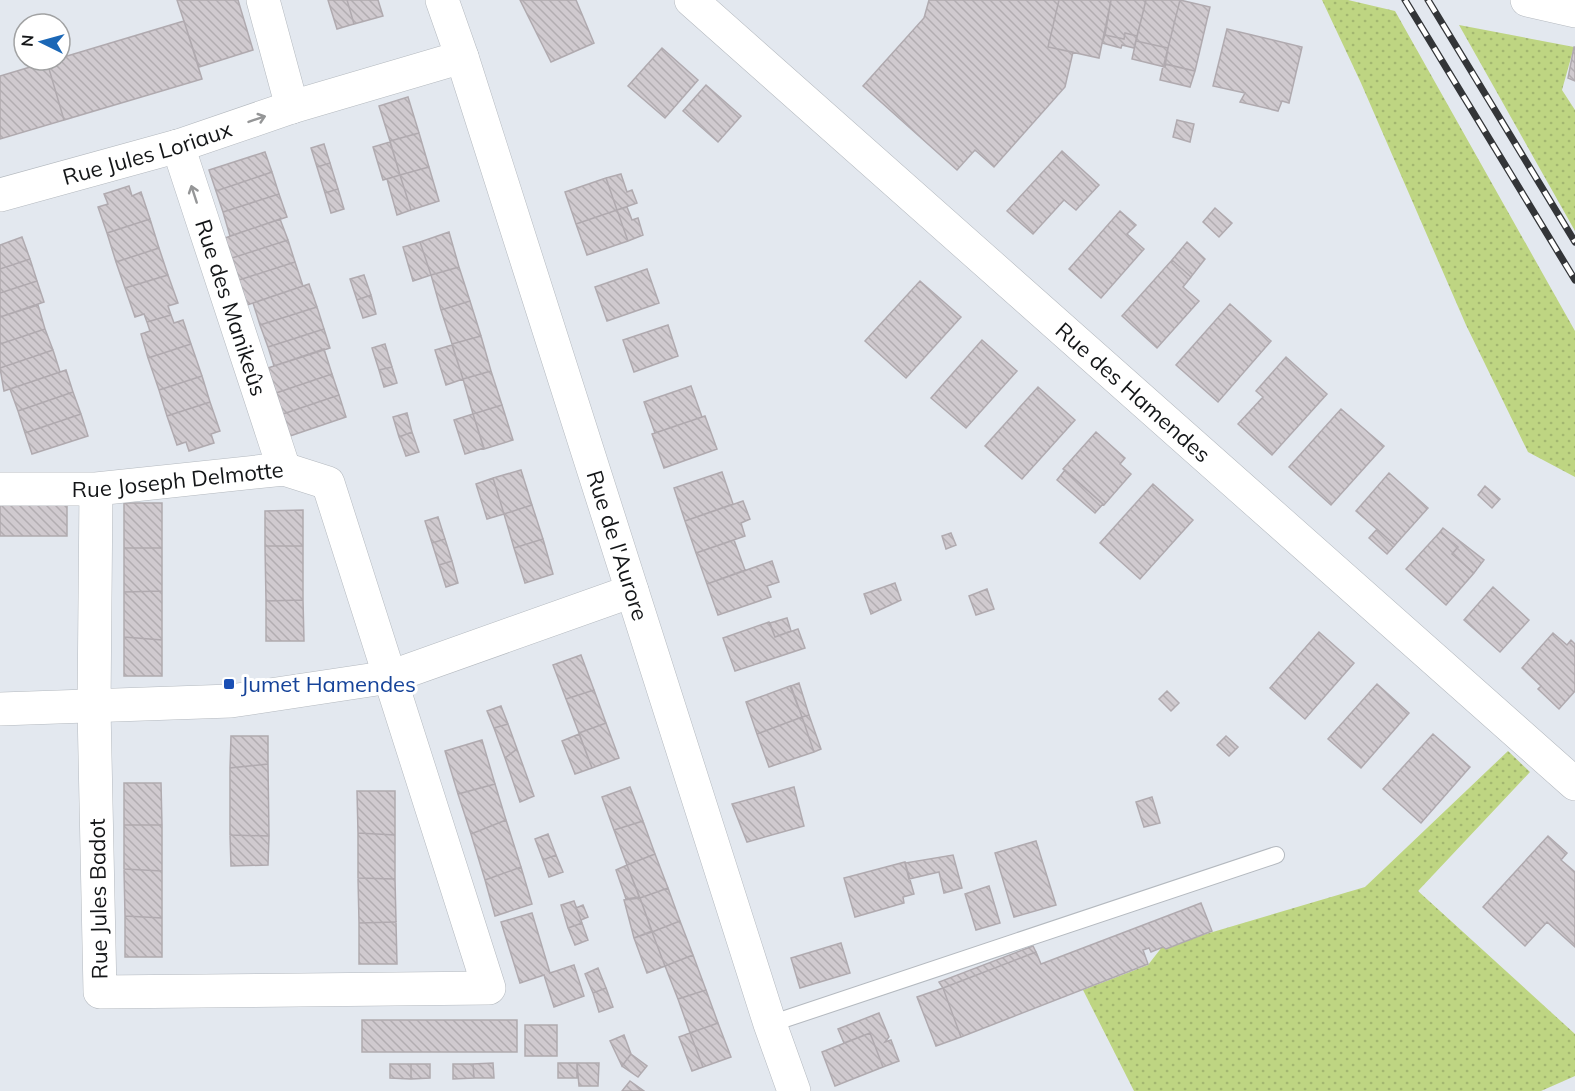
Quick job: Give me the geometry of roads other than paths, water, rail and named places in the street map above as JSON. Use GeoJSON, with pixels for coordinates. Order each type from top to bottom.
{"type":"FeatureCollection","features":[{"type":"Feature","properties":{"kind":"street"},"geometry":{"type":"LineString","coordinates":[[263,0],[292,107]]}},
{"type":"Feature","properties":{"kind":"street","name":"Rue de l'Aurore"},"geometry":{"type":"LineString","coordinates":[[442,0],[770,1024],[794,1091]]}},
{"type":"Feature","properties":{"kind":"street","name":"Rue des Hamendes"},"geometry":{"type":"LineString","coordinates":[[691,0],[1575,784]]}},
{"type":"Feature","properties":{"kind":"street"},"geometry":{"type":"LineString","coordinates":[[1527,0],[1575,11]]}},
{"type":"Feature","properties":{"kind":"street","name":"Rue Jules Loriaux"},"geometry":{"type":"LineString","coordinates":[[0,195],[178,146],[292,107],[462,57]]}},
{"type":"Feature","properties":{"kind":"street","name":"Rue des Manikeûs"},"geometry":{"type":"LineString","coordinates":[[178,146],[284,469]]}},
{"type":"Feature","properties":{"kind":"street","name":"Rue Joseph Delmotte"},"geometry":{"type":"LineString","coordinates":[[0,489],[96,489],[284,469],[328,483],[489,988]]}},
{"type":"Feature","properties":{"kind":"street","name":"Rue Jules Badot"},"geometry":{"type":"LineString","coordinates":[[96,489],[94,708],[100,992],[489,988]]}},
{"type":"Feature","properties":{"kind":"street"},"geometry":{"type":"LineString","coordinates":[[0,709],[94,708],[258,699],[390,677],[632,591]]}},
{"type":"Feature","properties":{"kind":"lane"},"geometry":{"type":"LineString","coordinates":[[770,1024],[1276,855]]}},
{"type":"Feature","properties":{"kind":"railway"},"geometry":{"type":"LineString","coordinates":[[1405,0],[1575,280]]}},
{"type":"Feature","properties":{"kind":"railway"},"geometry":{"type":"LineString","coordinates":[[1428,0],[1575,242]]}},
{"type":"Feature","properties":{"kind":"place","name":"Jumet Hamendes"},"geometry":{"type":"Point","coordinates":[229,684]}}]}
